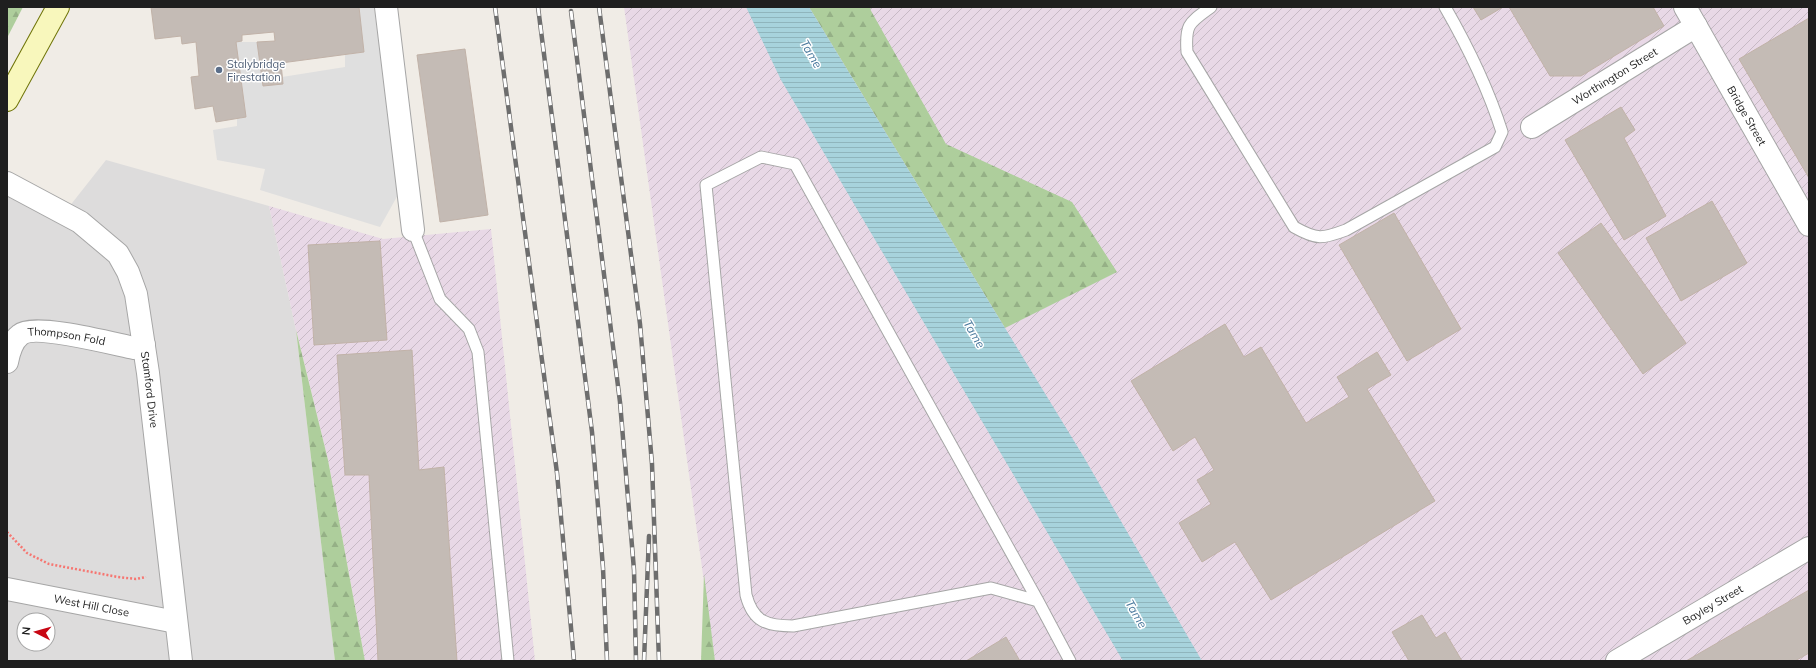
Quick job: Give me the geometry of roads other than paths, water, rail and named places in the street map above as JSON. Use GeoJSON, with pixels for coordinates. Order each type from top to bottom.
{"type":"FeatureCollection","features":[{"type":"Feature","properties":{"kind":"main road"},"geometry":{"type":"LineString","coordinates":[[7,100],[58,7]]}},
{"type":"Feature","properties":{"kind":"street"},"geometry":{"type":"LineString","coordinates":[[386,7],[413,230]]}},
{"type":"Feature","properties":{"kind":"street","name":"Bridge Street"},"geometry":{"type":"LineString","coordinates":[[1685,7],[1809,225]]}},
{"type":"Feature","properties":{"kind":"street","name":"Worthington Street"},"geometry":{"type":"LineString","coordinates":[[1532,127],[1696,26]]}},
{"type":"Feature","properties":{"kind":"street","name":"Stamford Drive"},"geometry":{"type":"LineString","coordinates":[[7,183],[80,222],[118,254],[128,272],[136,294],[144,345],[181,661]]}},
{"type":"Feature","properties":{"kind":"street","name":"Thompson Fold"},"geometry":{"type":"LineString","coordinates":[[7,362],[10,347],[20,334],[32,330],[54,332],[134,348],[144,345]]}},
{"type":"Feature","properties":{"kind":"street","name":"Bayley Street"},"geometry":{"type":"LineString","coordinates":[[1617,661],[1809,548]]}},
{"type":"Feature","properties":{"kind":"street","name":"West Hill Close"},"geometry":{"type":"LineString","coordinates":[[7,589],[176,622]]}},
{"type":"Feature","properties":{"kind":"lane"},"geometry":{"type":"LineString","coordinates":[[1211,7],[1192,21],[1186,34],[1187,52],[1294,227],[1311,236],[1327,237],[1346,230],[1495,147],[1502,132],[1493,104],[1466,42],[1445,7]]}},
{"type":"Feature","properties":{"kind":"lane"},"geometry":{"type":"LineString","coordinates":[[1038,601],[991,588],[793,626],[772,626],[758,619],[748,604],[746,595],[706,185],[761,156],[796,164],[1038,601],[1070,661]]}},
{"type":"Feature","properties":{"kind":"lane"},"geometry":{"type":"LineString","coordinates":[[413,230],[440,299],[469,329],[478,352],[508,661]]}},
{"type":"Feature","properties":{"kind":"water","name":"Tame"},"geometry":{"type":"Polygon","coordinates":[[[746,7],[809,7],[1082,454],[1202,661],[1123,661],[781,80],[746,7]]]}},
{"type":"Feature","properties":{"kind":"railway"},"geometry":{"type":"LineString","coordinates":[[495,7],[557,473],[574,661]]}},
{"type":"Feature","properties":{"kind":"railway"},"geometry":{"type":"LineString","coordinates":[[538,7],[592,432],[603,568],[607,661]]}},
{"type":"Feature","properties":{"kind":"railway"},"geometry":{"type":"LineString","coordinates":[[599,7],[640,324],[652,464],[659,661]]}},
{"type":"Feature","properties":{"kind":"railway"},"geometry":{"type":"LineString","coordinates":[[571,11],[620,402],[634,570],[636,661]]}},
{"type":"Feature","properties":{"kind":"railway"},"geometry":{"type":"LineString","coordinates":[[644,661],[649,536]]}},
{"type":"Feature","properties":{"kind":"place","name":"Stalybridge Firestation"},"geometry":{"type":"Point","coordinates":[219,70]}}]}
